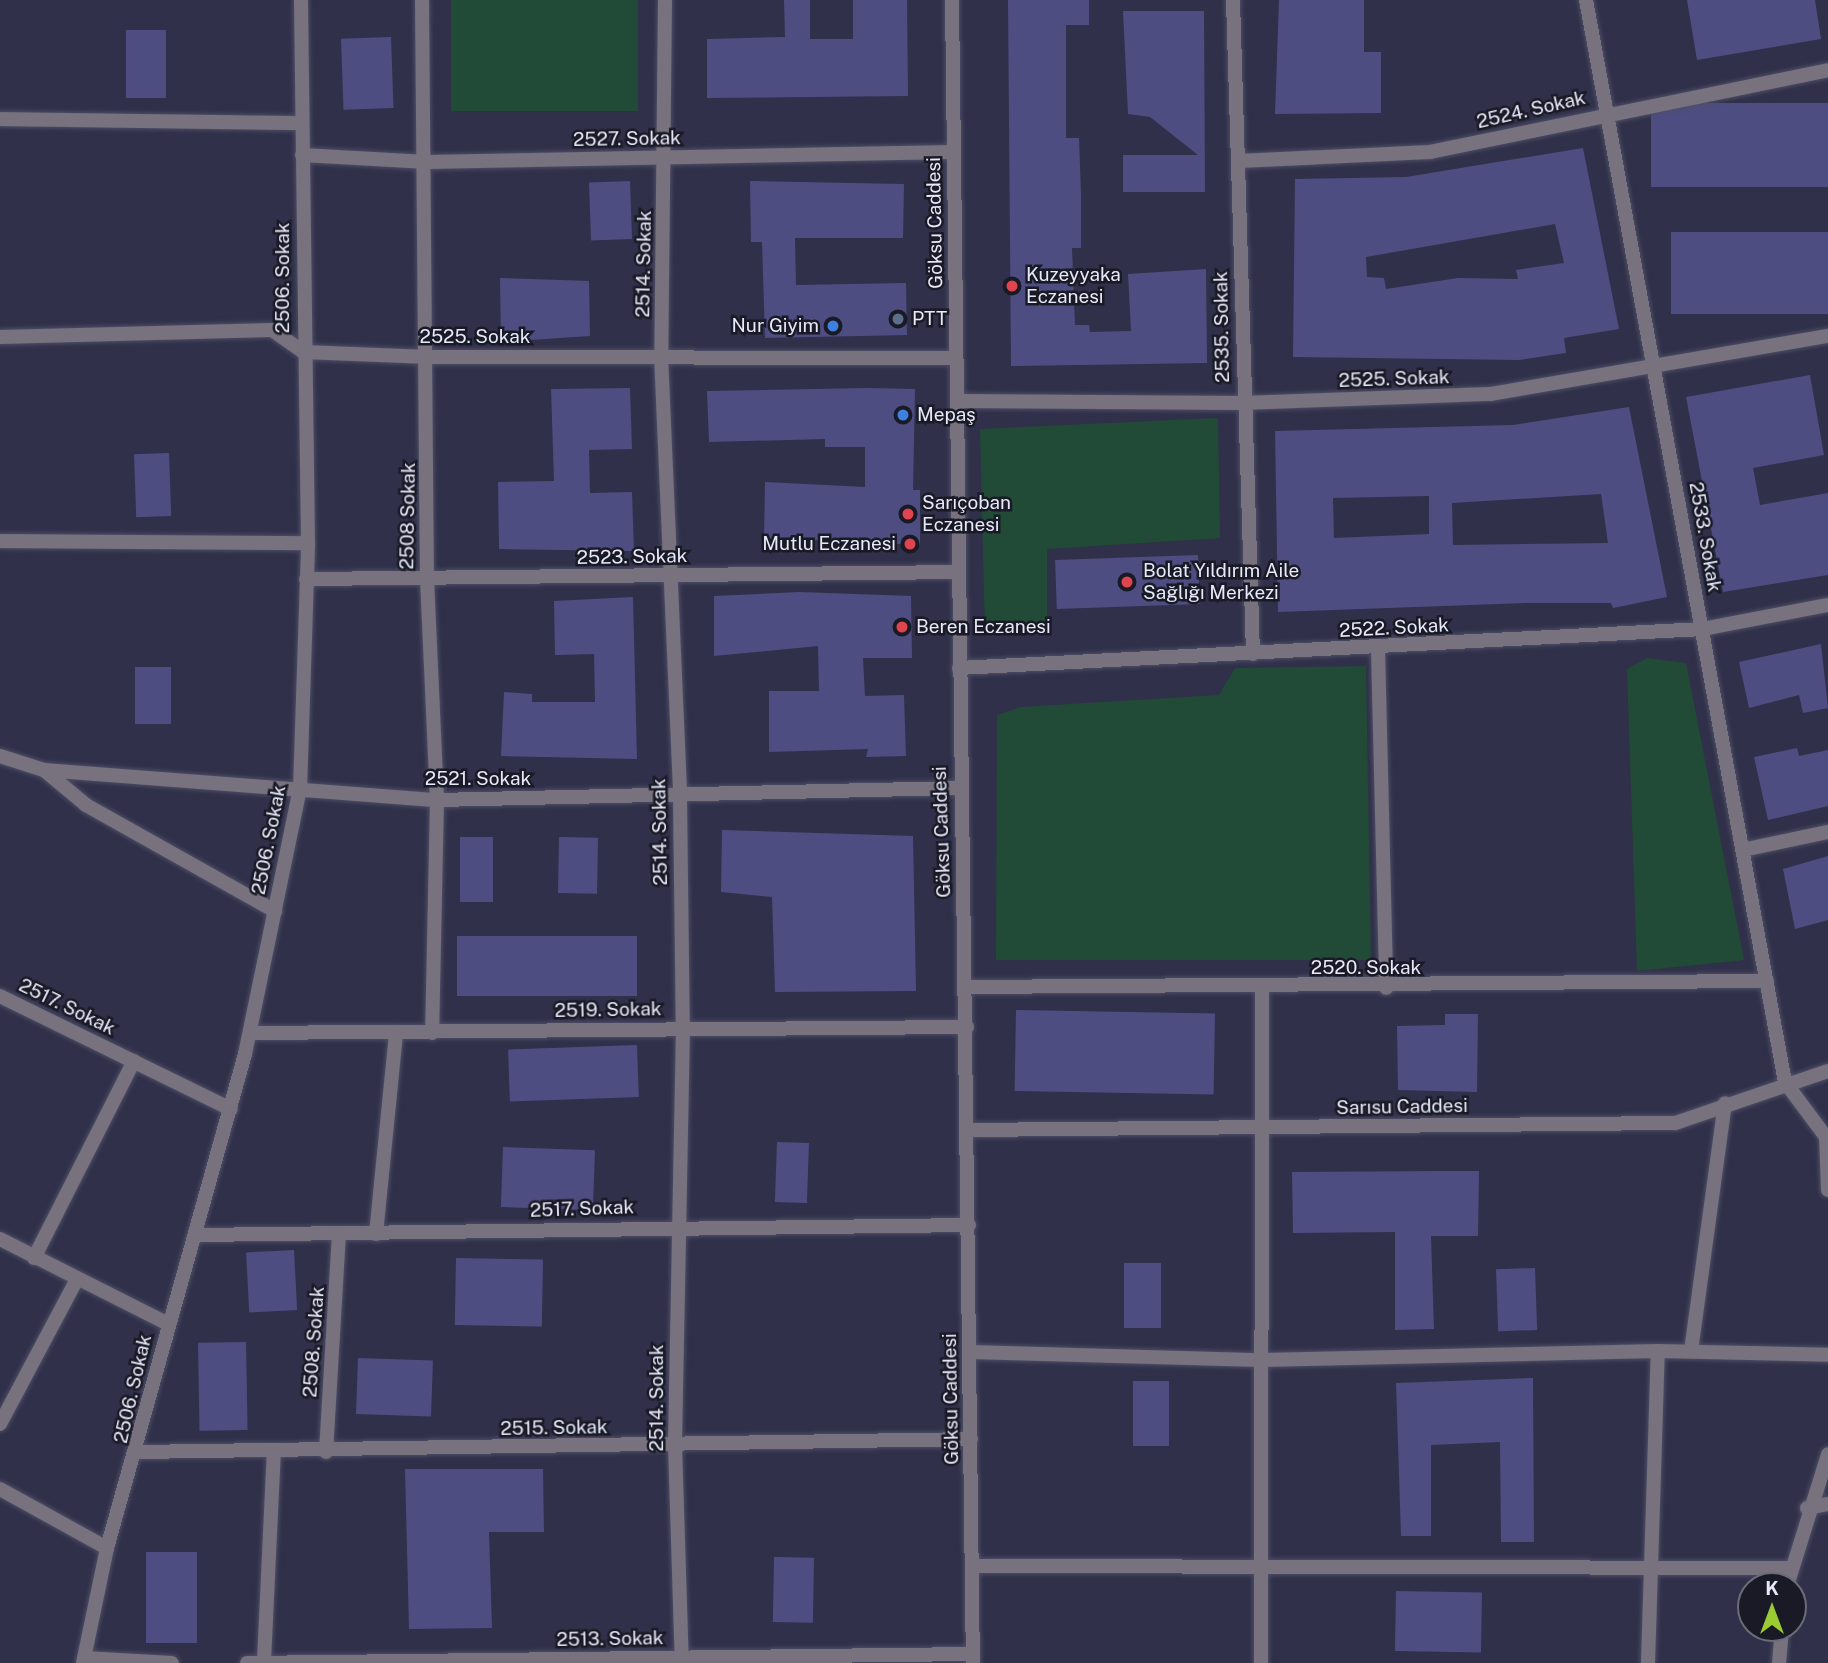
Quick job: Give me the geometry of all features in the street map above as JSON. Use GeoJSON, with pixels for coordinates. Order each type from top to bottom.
{"type":"FeatureCollection","features":[{"type":"Feature","properties":{"kind":"street","name":"2506. Sokak"},"geometry":{"type":"LineString","coordinates":[[84,1661],[107,1548],[138,1452],[168,1324],[231,1109],[250,1032],[300,789],[308,542],[303,352],[301,0]]}},
{"type":"Feature","properties":{"kind":"street","name":"2508 Sokak"},"geometry":{"type":"LineString","coordinates":[[422,0],[429,357],[427,579],[437,800],[432,1032]]}},
{"type":"Feature","properties":{"kind":"street","name":"2514. Sokak"},"geometry":{"type":"LineString","coordinates":[[665,0],[666,158],[661,355],[666,576],[680,797],[683,1027],[677,1225],[675,1445],[682,1660]]}},
{"type":"Feature","properties":{"kind":"street","name":"Göksu Caddesi"},"geometry":{"type":"LineString","coordinates":[[952,0],[959,788],[967,1027],[973,1659]]}},
{"type":"Feature","properties":{"kind":"street","name":"2535. Sokak"},"geometry":{"type":"LineString","coordinates":[[1233,0],[1239,161],[1242,403],[1253,654]]}},
{"type":"Feature","properties":{"kind":"street","name":"2533. Sokak"},"geometry":{"type":"LineString","coordinates":[[1586,0],[1786,1082]]}},
{"type":"Feature","properties":{"kind":"street","name":"2524. Sokak"},"geometry":{"type":"LineString","coordinates":[[1239,161],[1430,152],[1828,69]]}},
{"type":"Feature","properties":{"kind":"street"},"geometry":{"type":"LineString","coordinates":[[0,119],[301,123]]}},
{"type":"Feature","properties":{"kind":"street","name":"2527. Sokak"},"geometry":{"type":"LineString","coordinates":[[302,155],[427,162],[954,152]]}},
{"type":"Feature","properties":{"kind":"street"},"geometry":{"type":"LineString","coordinates":[[0,337],[272,330],[303,352]]}},
{"type":"Feature","properties":{"kind":"street","name":"2525. Sokak"},"geometry":{"type":"LineString","coordinates":[[957,401],[1242,403],[1491,394],[1828,336]]}},
{"type":"Feature","properties":{"kind":"street","name":"2525. Sokak"},"geometry":{"type":"LineString","coordinates":[[303,352],[429,357],[661,355],[956,358]]}},
{"type":"Feature","properties":{"kind":"street"},"geometry":{"type":"LineString","coordinates":[[0,541],[308,542]]}},
{"type":"Feature","properties":{"kind":"street","name":"2523. Sokak"},"geometry":{"type":"LineString","coordinates":[[306,579],[959,572]]}},
{"type":"Feature","properties":{"kind":"street","name":"2522. Sokak"},"geometry":{"type":"LineString","coordinates":[[959,668],[1378,649],[1702,629],[1828,605]]}},
{"type":"Feature","properties":{"kind":"street"},"geometry":{"type":"LineString","coordinates":[[1378,649],[1386,988]]}},
{"type":"Feature","properties":{"kind":"street","name":"2521. Sokak"},"geometry":{"type":"LineString","coordinates":[[0,756],[44,770],[437,800],[680,797],[959,788]]}},
{"type":"Feature","properties":{"kind":"street"},"geometry":{"type":"LineString","coordinates":[[44,770],[86,804],[275,911]]}},
{"type":"Feature","properties":{"kind":"street"},"geometry":{"type":"LineString","coordinates":[[1743,850],[1828,832]]}},
{"type":"Feature","properties":{"kind":"street","name":"2520. Sokak"},"geometry":{"type":"LineString","coordinates":[[966,987],[1262,989],[1767,981]]}},
{"type":"Feature","properties":{"kind":"street"},"geometry":{"type":"LineString","coordinates":[[1261,1663],[1262,989]]}},
{"type":"Feature","properties":{"kind":"street","name":"2517. Sokak"},"geometry":{"type":"LineString","coordinates":[[0,996],[231,1109]]}},
{"type":"Feature","properties":{"kind":"street","name":"2519. Sokak"},"geometry":{"type":"LineString","coordinates":[[250,1032],[967,1027]]}},
{"type":"Feature","properties":{"kind":"street"},"geometry":{"type":"LineString","coordinates":[[376,1234],[396,1032]]}},
{"type":"Feature","properties":{"kind":"street"},"geometry":{"type":"LineString","coordinates":[[34,1258],[134,1061]]}},
{"type":"Feature","properties":{"kind":"street","name":"Sarısu Caddesi"},"geometry":{"type":"LineString","coordinates":[[968,1130],[1675,1124],[1725,1103],[1828,1071]]}},
{"type":"Feature","properties":{"kind":"street"},"geometry":{"type":"LineString","coordinates":[[1786,1082],[1826,1137],[1828,1190]]}},
{"type":"Feature","properties":{"kind":"street"},"geometry":{"type":"LineString","coordinates":[[1690,1351],[1725,1103]]}},
{"type":"Feature","properties":{"kind":"street","name":"2517. Sokak"},"geometry":{"type":"LineString","coordinates":[[195,1235],[340,1235],[677,1225],[969,1225]]}},
{"type":"Feature","properties":{"kind":"street","name":"2508. Sokak"},"geometry":{"type":"LineString","coordinates":[[326,1452],[340,1235]]}},
{"type":"Feature","properties":{"kind":"street"},"geometry":{"type":"LineString","coordinates":[[0,1239],[76,1281],[168,1324]]}},
{"type":"Feature","properties":{"kind":"street"},"geometry":{"type":"LineString","coordinates":[[0,1424],[76,1281]]}},
{"type":"Feature","properties":{"kind":"street"},"geometry":{"type":"LineString","coordinates":[[1648,1663],[1647,1568],[1658,1351]]}},
{"type":"Feature","properties":{"kind":"street"},"geometry":{"type":"LineString","coordinates":[[970,1352],[1261,1360],[1658,1351],[1828,1355]]}},
{"type":"Feature","properties":{"kind":"street","name":"2515. Sokak"},"geometry":{"type":"LineString","coordinates":[[138,1452],[326,1452],[971,1439]]}},
{"type":"Feature","properties":{"kind":"street"},"geometry":{"type":"LineString","coordinates":[[264,1661],[274,1451]]}},
{"type":"Feature","properties":{"kind":"street"},"geometry":{"type":"LineString","coordinates":[[1790,1572],[1807,1508],[1828,1454]]}},
{"type":"Feature","properties":{"kind":"street"},"geometry":{"type":"LineString","coordinates":[[2,1495],[107,1548]]}},
{"type":"Feature","properties":{"kind":"street"},"geometry":{"type":"LineString","coordinates":[[1807,1508],[1828,1504]]}},
{"type":"Feature","properties":{"kind":"street"},"geometry":{"type":"LineString","coordinates":[[972,1566],[1791,1568]]}},
{"type":"Feature","properties":{"kind":"street"},"geometry":{"type":"LineString","coordinates":[[1779,1663],[1781,1642]]}},
{"type":"Feature","properties":{"kind":"street","name":"2513. Sokak"},"geometry":{"type":"LineString","coordinates":[[247,1663],[973,1659]]}},
{"type":"Feature","properties":{"kind":"street"},"geometry":{"type":"LineString","coordinates":[[84,1661],[172,1663]]}},
{"type":"Feature","properties":{"kind":"green space"},"geometry":{"type":"Polygon","coordinates":[[[451,0],[638,0],[638,111],[451,111],[451,0]]]}},
{"type":"Feature","properties":{"kind":"green space"},"geometry":{"type":"Polygon","coordinates":[[[1218,418],[1220,538],[1047,549],[1047,628],[985,634],[980,429],[1218,418]]]}},
{"type":"Feature","properties":{"kind":"green space"},"geometry":{"type":"Polygon","coordinates":[[[1647,658],[1686,663],[1744,960],[1637,971],[1627,669],[1647,658]]]}},
{"type":"Feature","properties":{"kind":"green space"},"geometry":{"type":"Polygon","coordinates":[[[1366,666],[1371,960],[996,960],[997,715],[1021,707],[1219,695],[1235,668],[1366,666]]]}},
{"type":"Feature","properties":{"kind":"building"},"geometry":{"type":"Polygon","coordinates":[[[784,0],[810,0],[810,39],[853,39],[853,0],[907,0],[908,96],[707,98],[707,39],[785,37],[784,0]]]}},
{"type":"Feature","properties":{"kind":"building"},"geometry":{"type":"Polygon","coordinates":[[[1008,0],[1089,0],[1089,25],[1066,25],[1066,138],[1079,138],[1081,194],[1081,248],[1072,248],[1075,325],[1089,325],[1090,332],[1131,331],[1128,274],[1206,269],[1207,363],[1011,366],[1008,0]]]}},
{"type":"Feature","properties":{"kind":"building"},"geometry":{"type":"Polygon","coordinates":[[[1279,0],[1364,0],[1364,52],[1381,52],[1381,113],[1275,114],[1279,0]]]}},
{"type":"Feature","properties":{"kind":"building"},"geometry":{"type":"Polygon","coordinates":[[[1687,0],[1815,0],[1821,39],[1697,60],[1687,0]]]}},
{"type":"Feature","properties":{"kind":"building"},"geometry":{"type":"Polygon","coordinates":[[[1123,11],[1204,11],[1205,192],[1123,192],[1123,155],[1198,155],[1150,117],[1128,114],[1123,11]]]}},
{"type":"Feature","properties":{"kind":"building"},"geometry":{"type":"Polygon","coordinates":[[[126,30],[166,30],[166,98],[126,98],[126,30]]]}},
{"type":"Feature","properties":{"kind":"building"},"geometry":{"type":"Polygon","coordinates":[[[391,37],[393,108],[344,110],[341,39],[391,37]]]}},
{"type":"Feature","properties":{"kind":"building"},"geometry":{"type":"Polygon","coordinates":[[[1651,103],[1828,103],[1828,187],[1651,187],[1651,103]]]}},
{"type":"Feature","properties":{"kind":"building"},"geometry":{"type":"Polygon","coordinates":[[[1583,148],[1619,329],[1564,338],[1566,353],[1519,360],[1293,357],[1295,179],[1406,177],[1583,148]],[[1555,224],[1366,257],[1367,277],[1384,278],[1386,289],[1458,278],[1518,279],[1516,270],[1564,263],[1555,224]]]}},
{"type":"Feature","properties":{"kind":"building"},"geometry":{"type":"Polygon","coordinates":[[[630,181],[632,239],[591,240],[589,182],[630,181]]]}},
{"type":"Feature","properties":{"kind":"building"},"geometry":{"type":"Polygon","coordinates":[[[750,181],[904,184],[903,238],[795,238],[796,285],[906,283],[907,335],[765,338],[762,242],[751,242],[750,181]]]}},
{"type":"Feature","properties":{"kind":"building"},"geometry":{"type":"Polygon","coordinates":[[[1671,232],[1828,232],[1828,314],[1671,314],[1671,232]]]}},
{"type":"Feature","properties":{"kind":"building"},"geometry":{"type":"Polygon","coordinates":[[[500,278],[589,281],[590,336],[501,342],[500,278]]]}},
{"type":"Feature","properties":{"kind":"building"},"geometry":{"type":"Polygon","coordinates":[[[1810,375],[1824,455],[1753,468],[1760,505],[1828,493],[1828,575],[1723,592],[1686,397],[1810,375]]]}},
{"type":"Feature","properties":{"kind":"building"},"geometry":{"type":"Polygon","coordinates":[[[630,388],[632,449],[589,450],[590,493],[632,492],[634,551],[499,549],[498,482],[554,481],[551,389],[630,388]]]}},
{"type":"Feature","properties":{"kind":"building"},"geometry":{"type":"Polygon","coordinates":[[[915,389],[913,490],[920,490],[920,545],[764,538],[765,482],[865,487],[865,447],[825,447],[825,439],[709,442],[707,391],[915,389]]]}},
{"type":"Feature","properties":{"kind":"building"},"geometry":{"type":"Polygon","coordinates":[[[1629,407],[1667,597],[1613,608],[1611,603],[1527,603],[1278,612],[1275,431],[1513,425],[1629,407]],[[1601,494],[1452,503],[1453,545],[1608,543],[1601,494]],[[1429,496],[1333,498],[1334,538],[1429,534],[1429,496]]]}},
{"type":"Feature","properties":{"kind":"building"},"geometry":{"type":"Polygon","coordinates":[[[169,453],[171,516],[136,517],[134,454],[169,453]]]}},
{"type":"Feature","properties":{"kind":"building","name":"Bolat Yıldırım Aile Sağlığı Merkezi"},"geometry":{"type":"Polygon","coordinates":[[[1198,555],[1200,604],[1057,609],[1055,560],[1198,555]]]}},
{"type":"Feature","properties":{"kind":"building"},"geometry":{"type":"Polygon","coordinates":[[[799,592],[911,596],[912,658],[863,658],[865,696],[904,695],[906,756],[866,757],[868,749],[769,752],[769,691],[819,691],[818,646],[714,656],[714,596],[799,592]]]}},
{"type":"Feature","properties":{"kind":"building"},"geometry":{"type":"Polygon","coordinates":[[[633,597],[637,759],[501,756],[504,692],[532,694],[532,702],[595,702],[594,654],[555,655],[554,601],[633,597]]]}},
{"type":"Feature","properties":{"kind":"building"},"geometry":{"type":"Polygon","coordinates":[[[1821,644],[1828,708],[1803,713],[1799,695],[1749,708],[1739,662],[1821,644]]]}},
{"type":"Feature","properties":{"kind":"building"},"geometry":{"type":"Polygon","coordinates":[[[135,667],[171,667],[171,724],[135,724],[135,667]]]}},
{"type":"Feature","properties":{"kind":"building"},"geometry":{"type":"Polygon","coordinates":[[[1797,748],[1799,756],[1828,750],[1828,806],[1768,820],[1754,757],[1797,748]]]}},
{"type":"Feature","properties":{"kind":"building"},"geometry":{"type":"Polygon","coordinates":[[[722,830],[913,836],[916,991],[775,992],[772,897],[721,892],[722,830]]]}},
{"type":"Feature","properties":{"kind":"building"},"geometry":{"type":"Polygon","coordinates":[[[460,837],[493,837],[493,902],[460,902],[460,837]]]}},
{"type":"Feature","properties":{"kind":"building"},"geometry":{"type":"Polygon","coordinates":[[[559,837],[598,838],[597,894],[558,893],[559,837]]]}},
{"type":"Feature","properties":{"kind":"building"},"geometry":{"type":"Polygon","coordinates":[[[1828,856],[1828,920],[1795,929],[1783,869],[1828,856]]]}},
{"type":"Feature","properties":{"kind":"building"},"geometry":{"type":"Polygon","coordinates":[[[457,936],[637,936],[637,996],[457,996],[457,936]]]}},
{"type":"Feature","properties":{"kind":"building"},"geometry":{"type":"Polygon","coordinates":[[[1016,1010],[1215,1013],[1214,1094],[1015,1091],[1016,1010]]]}},
{"type":"Feature","properties":{"kind":"building"},"geometry":{"type":"Polygon","coordinates":[[[1445,1014],[1478,1014],[1477,1092],[1398,1090],[1397,1026],[1445,1025],[1445,1014]]]}},
{"type":"Feature","properties":{"kind":"building"},"geometry":{"type":"Polygon","coordinates":[[[637,1045],[639,1097],[510,1101],[508,1050],[637,1045]]]}},
{"type":"Feature","properties":{"kind":"building"},"geometry":{"type":"Polygon","coordinates":[[[777,1142],[809,1143],[807,1203],[775,1202],[777,1142]]]}},
{"type":"Feature","properties":{"kind":"building"},"geometry":{"type":"Polygon","coordinates":[[[503,1147],[595,1150],[593,1210],[501,1207],[503,1147]]]}},
{"type":"Feature","properties":{"kind":"building"},"geometry":{"type":"Polygon","coordinates":[[[1479,1171],[1478,1236],[1431,1236],[1434,1329],[1395,1330],[1395,1232],[1293,1233],[1292,1172],[1479,1171]]]}},
{"type":"Feature","properties":{"kind":"building"},"geometry":{"type":"Polygon","coordinates":[[[294,1250],[297,1310],[249,1312],[246,1253],[294,1250]]]}},
{"type":"Feature","properties":{"kind":"building"},"geometry":{"type":"Polygon","coordinates":[[[456,1258],[543,1260],[542,1327],[455,1325],[456,1258]]]}},
{"type":"Feature","properties":{"kind":"building"},"geometry":{"type":"Polygon","coordinates":[[[1124,1263],[1161,1263],[1161,1328],[1124,1328],[1124,1263]]]}},
{"type":"Feature","properties":{"kind":"building"},"geometry":{"type":"Polygon","coordinates":[[[1535,1268],[1537,1330],[1498,1331],[1496,1269],[1535,1268]]]}},
{"type":"Feature","properties":{"kind":"building"},"geometry":{"type":"Polygon","coordinates":[[[246,1342],[248,1430],[200,1431],[198,1343],[246,1342]]]}},
{"type":"Feature","properties":{"kind":"building"},"geometry":{"type":"Polygon","coordinates":[[[358,1358],[433,1361],[431,1417],[356,1414],[358,1358]]]}},
{"type":"Feature","properties":{"kind":"building"},"geometry":{"type":"Polygon","coordinates":[[[1533,1378],[1534,1542],[1501,1542],[1500,1442],[1431,1445],[1431,1536],[1401,1536],[1396,1383],[1533,1378]]]}},
{"type":"Feature","properties":{"kind":"building"},"geometry":{"type":"Polygon","coordinates":[[[1133,1381],[1169,1381],[1169,1446],[1133,1446],[1133,1381]]]}},
{"type":"Feature","properties":{"kind":"building"},"geometry":{"type":"Polygon","coordinates":[[[405,1469],[543,1469],[544,1532],[489,1532],[492,1628],[409,1629],[405,1469]]]}},
{"type":"Feature","properties":{"kind":"building"},"geometry":{"type":"Polygon","coordinates":[[[146,1552],[197,1552],[197,1643],[146,1643],[146,1552]]]}},
{"type":"Feature","properties":{"kind":"building"},"geometry":{"type":"Polygon","coordinates":[[[774,1557],[814,1558],[813,1623],[773,1622],[774,1557]]]}},
{"type":"Feature","properties":{"kind":"building"},"geometry":{"type":"Polygon","coordinates":[[[1396,1591],[1482,1593],[1481,1652],[1395,1651],[1396,1591]]]}},
{"type":"Feature","properties":{"kind":"place","name":"Kuzeyyaka Eczanesi"},"geometry":{"type":"Point","coordinates":[1012,286]}},
{"type":"Feature","properties":{"kind":"place","name":"PTT"},"geometry":{"type":"Point","coordinates":[898,319]}},
{"type":"Feature","properties":{"kind":"place","name":"Nur Giyim"},"geometry":{"type":"Point","coordinates":[833,326]}},
{"type":"Feature","properties":{"kind":"place","name":"Mepaş"},"geometry":{"type":"Point","coordinates":[903,415]}},
{"type":"Feature","properties":{"kind":"place","name":"Sarıçoban Eczanesi"},"geometry":{"type":"Point","coordinates":[908,514]}},
{"type":"Feature","properties":{"kind":"place","name":"Mutlu Eczanesi"},"geometry":{"type":"Point","coordinates":[910,544]}},
{"type":"Feature","properties":{"kind":"place","name":"Bolat Yıldırım Aile Sağlığı Merkezi"},"geometry":{"type":"Point","coordinates":[1127,582]}},
{"type":"Feature","properties":{"kind":"place","name":"Beren Eczanesi"},"geometry":{"type":"Point","coordinates":[902,627]}}]}
